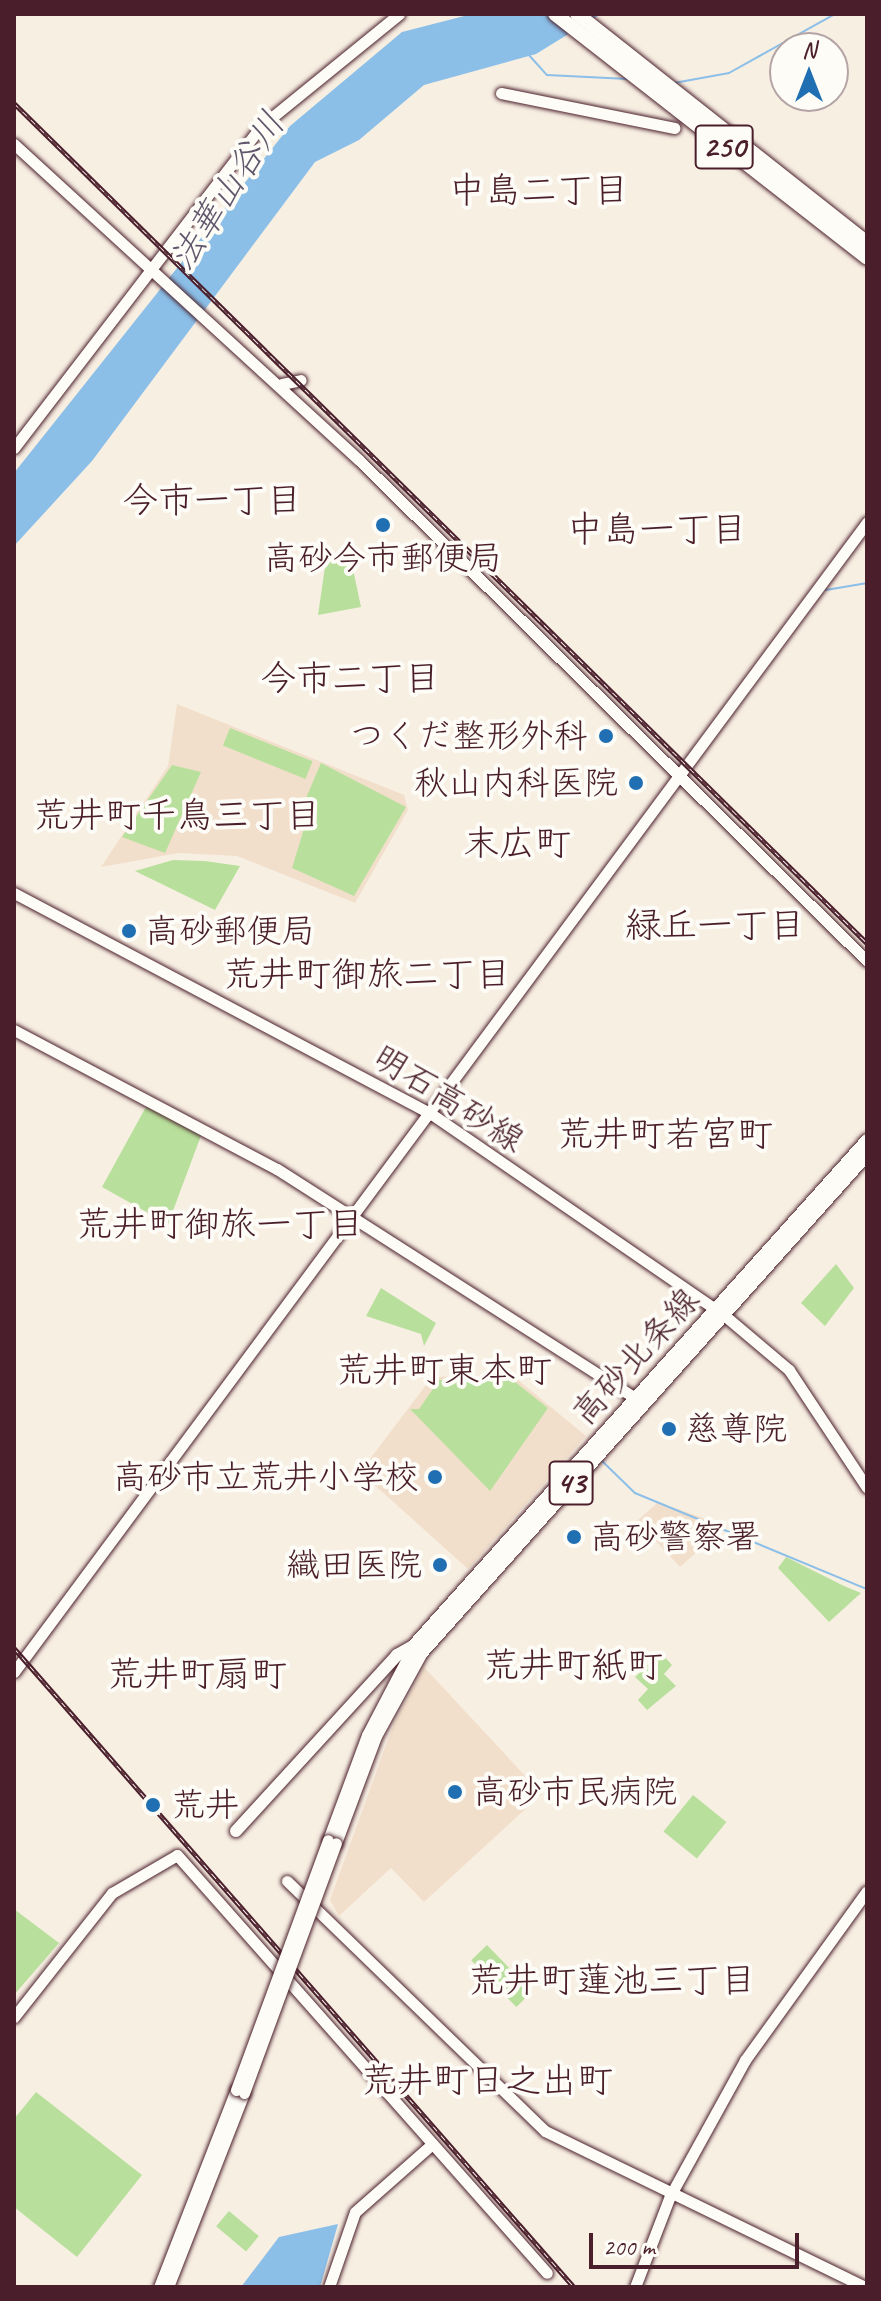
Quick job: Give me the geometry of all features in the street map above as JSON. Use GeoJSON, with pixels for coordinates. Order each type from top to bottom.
{"type":"FeatureCollection","features":[{"type":"Feature","properties":{"kind":"highway","name":"250"},"geometry":{"type":"LineString","coordinates":[[555,14],[589,32],[867,243]]}},
{"type":"Feature","properties":{"kind":"highway","name":"250"},"geometry":{"type":"LineString","coordinates":[[577,14],[589,32],[867,258]]}},
{"type":"Feature","properties":{"kind":"main road","name":"高砂北条線"},"geometry":{"type":"LineString","coordinates":[[236,1831],[397,1655],[417,1650],[719,1312],[867,1140]]}},
{"type":"Feature","properties":{"kind":"main road","name":"高砂北条線"},"geometry":{"type":"LineString","coordinates":[[417,1650],[634,1397],[867,1155]]}},
{"type":"Feature","properties":{"kind":"street"},"geometry":{"type":"LineString","coordinates":[[14,448],[260,127],[399,14]]}},
{"type":"Feature","properties":{"kind":"street"},"geometry":{"type":"LineString","coordinates":[[501,93],[675,128]]}},
{"type":"Feature","properties":{"kind":"street"},"geometry":{"type":"LineString","coordinates":[[14,144],[152,267],[208,323],[359,460],[867,961]]}},
{"type":"Feature","properties":{"kind":"street"},"geometry":{"type":"LineString","coordinates":[[282,384],[301,380]]}},
{"type":"Feature","properties":{"kind":"street"},"geometry":{"type":"LineString","coordinates":[[14,1672],[353,1219],[677,775],[867,522]]}},
{"type":"Feature","properties":{"kind":"street","name":"明石高砂線"},"geometry":{"type":"LineString","coordinates":[[14,893],[430,1113],[719,1312],[789,1370],[867,1488]]}},
{"type":"Feature","properties":{"kind":"street"},"geometry":{"type":"LineString","coordinates":[[14,1030],[277,1169],[634,1397]]}},
{"type":"Feature","properties":{"kind":"street"},"geometry":{"type":"LineString","coordinates":[[168,2287],[332,1842],[367,1735],[417,1650]]}},
{"type":"Feature","properties":{"kind":"street"},"geometry":{"type":"LineString","coordinates":[[14,2017],[112,1893],[177,1855],[547,2273]]}},
{"type":"Feature","properties":{"kind":"street"},"geometry":{"type":"LineString","coordinates":[[287,1881],[533,2122],[670,2196],[865,2287]]}},
{"type":"Feature","properties":{"kind":"street"},"geometry":{"type":"LineString","coordinates":[[635,2287],[670,2196],[745,2060],[867,1891]]}},
{"type":"Feature","properties":{"kind":"street"},"geometry":{"type":"LineString","coordinates":[[159,2287],[240,2091]]}},
{"type":"Feature","properties":{"kind":"street"},"geometry":{"type":"LineString","coordinates":[[329,2287],[355,2212],[432,2144]]}},
{"type":"Feature","properties":{"kind":"shaded area"},"geometry":{"type":"Polygon","coordinates":[[[177,704],[404,795],[408,810],[355,903],[237,856],[179,853],[101,867],[168,766],[177,704]]]}},
{"type":"Feature","properties":{"kind":"shaded area","name":"高砂市立荒井小学校"},"geometry":{"type":"Polygon","coordinates":[[[512,1375],[586,1436],[468,1569],[360,1472],[432,1377],[512,1375]]]}},
{"type":"Feature","properties":{"kind":"shaded area"},"geometry":{"type":"Polygon","coordinates":[[[658,1502],[726,1526],[680,1567],[637,1521],[658,1502]]]}},
{"type":"Feature","properties":{"kind":"shaded area","name":"高砂市民病院"},"geometry":{"type":"Polygon","coordinates":[[[424,1667],[542,1794],[424,1902],[391,1868],[339,1916],[330,1900],[394,1723],[424,1667]]]}},
{"type":"Feature","properties":{"kind":"green space"},"geometry":{"type":"Polygon","coordinates":[[[350,555],[361,607],[318,615],[326,560],[350,555]]]}},
{"type":"Feature","properties":{"kind":"green space"},"geometry":{"type":"Polygon","coordinates":[[[230,728],[313,761],[305,779],[223,746],[230,728]]]}},
{"type":"Feature","properties":{"kind":"green space"},"geometry":{"type":"Polygon","coordinates":[[[321,763],[406,807],[354,896],[292,868],[310,809],[303,805],[321,763]]]}},
{"type":"Feature","properties":{"kind":"green space"},"geometry":{"type":"Polygon","coordinates":[[[172,765],[201,772],[165,853],[122,837],[172,765]]]}},
{"type":"Feature","properties":{"kind":"green space"},"geometry":{"type":"Polygon","coordinates":[[[173,860],[240,866],[215,910],[135,871],[173,860]]]}},
{"type":"Feature","properties":{"kind":"green space"},"geometry":{"type":"Polygon","coordinates":[[[147,1105],[202,1133],[168,1224],[102,1187],[147,1105]]]}},
{"type":"Feature","properties":{"kind":"green space"},"geometry":{"type":"Polygon","coordinates":[[[836,1264],[854,1288],[825,1326],[801,1303],[836,1264]]]}},
{"type":"Feature","properties":{"kind":"green space"},"geometry":{"type":"Polygon","coordinates":[[[381,1288],[436,1323],[424,1346],[421,1334],[366,1316],[381,1288]]]}},
{"type":"Feature","properties":{"kind":"green space"},"geometry":{"type":"Polygon","coordinates":[[[510,1378],[548,1408],[490,1491],[410,1409],[419,1409],[439,1380],[510,1378]]]}},
{"type":"Feature","properties":{"kind":"green space"},"geometry":{"type":"Polygon","coordinates":[[[786,1557],[861,1593],[829,1622],[778,1568],[786,1557]]]}},
{"type":"Feature","properties":{"kind":"green space"},"geometry":{"type":"Polygon","coordinates":[[[661,1653],[672,1665],[664,1674],[676,1686],[647,1710],[638,1700],[648,1689],[635,1677],[661,1653]]]}},
{"type":"Feature","properties":{"kind":"green space"},"geometry":{"type":"Polygon","coordinates":[[[693,1795],[726,1822],[697,1859],[663,1832],[693,1795]]]}},
{"type":"Feature","properties":{"kind":"green space"},"geometry":{"type":"Polygon","coordinates":[[[14,1909],[59,1943],[14,1995],[14,1909]]]}},
{"type":"Feature","properties":{"kind":"green space"},"geometry":{"type":"Polygon","coordinates":[[[487,1945],[532,1992],[516,2007],[471,1960],[487,1945]]]}},
{"type":"Feature","properties":{"kind":"green space"},"geometry":{"type":"Polygon","coordinates":[[[36,2092],[142,2175],[77,2257],[14,2207],[14,2119],[36,2092]]]}},
{"type":"Feature","properties":{"kind":"green space"},"geometry":{"type":"Polygon","coordinates":[[[229,2211],[259,2236],[246,2251],[216,2226],[229,2211]]]}},
{"type":"Feature","properties":{"kind":"water"},"geometry":{"type":"Polygon","coordinates":[[[472,14],[601,14],[536,54],[424,85],[359,140],[315,162],[92,461],[14,546],[14,473],[290,126],[402,32],[472,14]]]}},
{"type":"Feature","properties":{"kind":"water"},"geometry":{"type":"Polygon","coordinates":[[[338,2224],[320,2287],[241,2287],[279,2237],[338,2224]]]}},
{"type":"Feature","properties":{"kind":"waterway"},"geometry":{"type":"LineString","coordinates":[[674,83],[729,73],[835,14]]}},
{"type":"Feature","properties":{"kind":"waterway"},"geometry":{"type":"LineString","coordinates":[[528,54],[547,75],[628,79]]}},
{"type":"Feature","properties":{"kind":"waterway"},"geometry":{"type":"LineString","coordinates":[[826,590],[867,583]]}},
{"type":"Feature","properties":{"kind":"waterway"},"geometry":{"type":"LineString","coordinates":[[600,1459],[635,1493],[867,1589]]}},
{"type":"Feature","properties":{"kind":"railway"},"geometry":{"type":"LineString","coordinates":[[14,103],[867,943]]}},
{"type":"Feature","properties":{"kind":"railway"},"geometry":{"type":"LineString","coordinates":[[14,1648],[574,2287]]}},
{"type":"Feature","properties":{"kind":"place","name":"高砂今市郵便局"},"geometry":{"type":"Point","coordinates":[383,525]}},
{"type":"Feature","properties":{"kind":"place","name":"つくだ整形外科"},"geometry":{"type":"Point","coordinates":[606,736]}},
{"type":"Feature","properties":{"kind":"place","name":"秋山内科医院"},"geometry":{"type":"Point","coordinates":[636,783]}},
{"type":"Feature","properties":{"kind":"place","name":"高砂郵便局"},"geometry":{"type":"Point","coordinates":[129,931]}},
{"type":"Feature","properties":{"kind":"place","name":"慈尊院"},"geometry":{"type":"Point","coordinates":[669,1429]}},
{"type":"Feature","properties":{"kind":"place","name":"高砂市立荒井小学校"},"geometry":{"type":"Point","coordinates":[435,1477]}},
{"type":"Feature","properties":{"kind":"place","name":"高砂警察署"},"geometry":{"type":"Point","coordinates":[574,1537]}},
{"type":"Feature","properties":{"kind":"place","name":"織田医院"},"geometry":{"type":"Point","coordinates":[440,1565]}},
{"type":"Feature","properties":{"kind":"place","name":"高砂市民病院"},"geometry":{"type":"Point","coordinates":[455,1792]}},
{"type":"Feature","properties":{"kind":"place","name":"荒井"},"geometry":{"type":"Point","coordinates":[153,1805]}},
{"type":"Feature","properties":{"kind":"district","name":"中島二丁目"},"geometry":{"type":"Point","coordinates":[539,191]}},
{"type":"Feature","properties":{"kind":"district","name":"今市一丁目"},"geometry":{"type":"Point","coordinates":[212,501]}},
{"type":"Feature","properties":{"kind":"district","name":"中島一丁目"},"geometry":{"type":"Point","coordinates":[657,530]}},
{"type":"Feature","properties":{"kind":"district","name":"今市二丁目"},"geometry":{"type":"Point","coordinates":[350,679]}},
{"type":"Feature","properties":{"kind":"district","name":"荒井町千鳥三丁目"},"geometry":{"type":"Point","coordinates":[177,816]}},
{"type":"Feature","properties":{"kind":"district","name":"末広町"},"geometry":{"type":"Point","coordinates":[517,844]}},
{"type":"Feature","properties":{"kind":"district","name":"緑丘一丁目"},"geometry":{"type":"Point","coordinates":[715,926]}},
{"type":"Feature","properties":{"kind":"district","name":"荒井町御旅二丁目"},"geometry":{"type":"Point","coordinates":[367,975]}},
{"type":"Feature","properties":{"kind":"district","name":"荒井町若宮町"},"geometry":{"type":"Point","coordinates":[665,1135]}},
{"type":"Feature","properties":{"kind":"district","name":"荒井町御旅一丁目"},"geometry":{"type":"Point","coordinates":[220,1225]}},
{"type":"Feature","properties":{"kind":"district","name":"荒井町東本町"},"geometry":{"type":"Point","coordinates":[444,1371]}},
{"type":"Feature","properties":{"kind":"district","name":"荒井町紙町"},"geometry":{"type":"Point","coordinates":[573,1666]}},
{"type":"Feature","properties":{"kind":"district","name":"荒井町扇町"},"geometry":{"type":"Point","coordinates":[197,1675]}},
{"type":"Feature","properties":{"kind":"district","name":"荒井町蓮池三丁目"},"geometry":{"type":"Point","coordinates":[612,1981]}},
{"type":"Feature","properties":{"kind":"district","name":"荒井町日之出町"},"geometry":{"type":"Point","coordinates":[487,2081]}},
{"type":"Feature","properties":{"kind":"water label","name":"法華山谷川"},"geometry":{"type":"Point","coordinates":[227,191]}}]}
